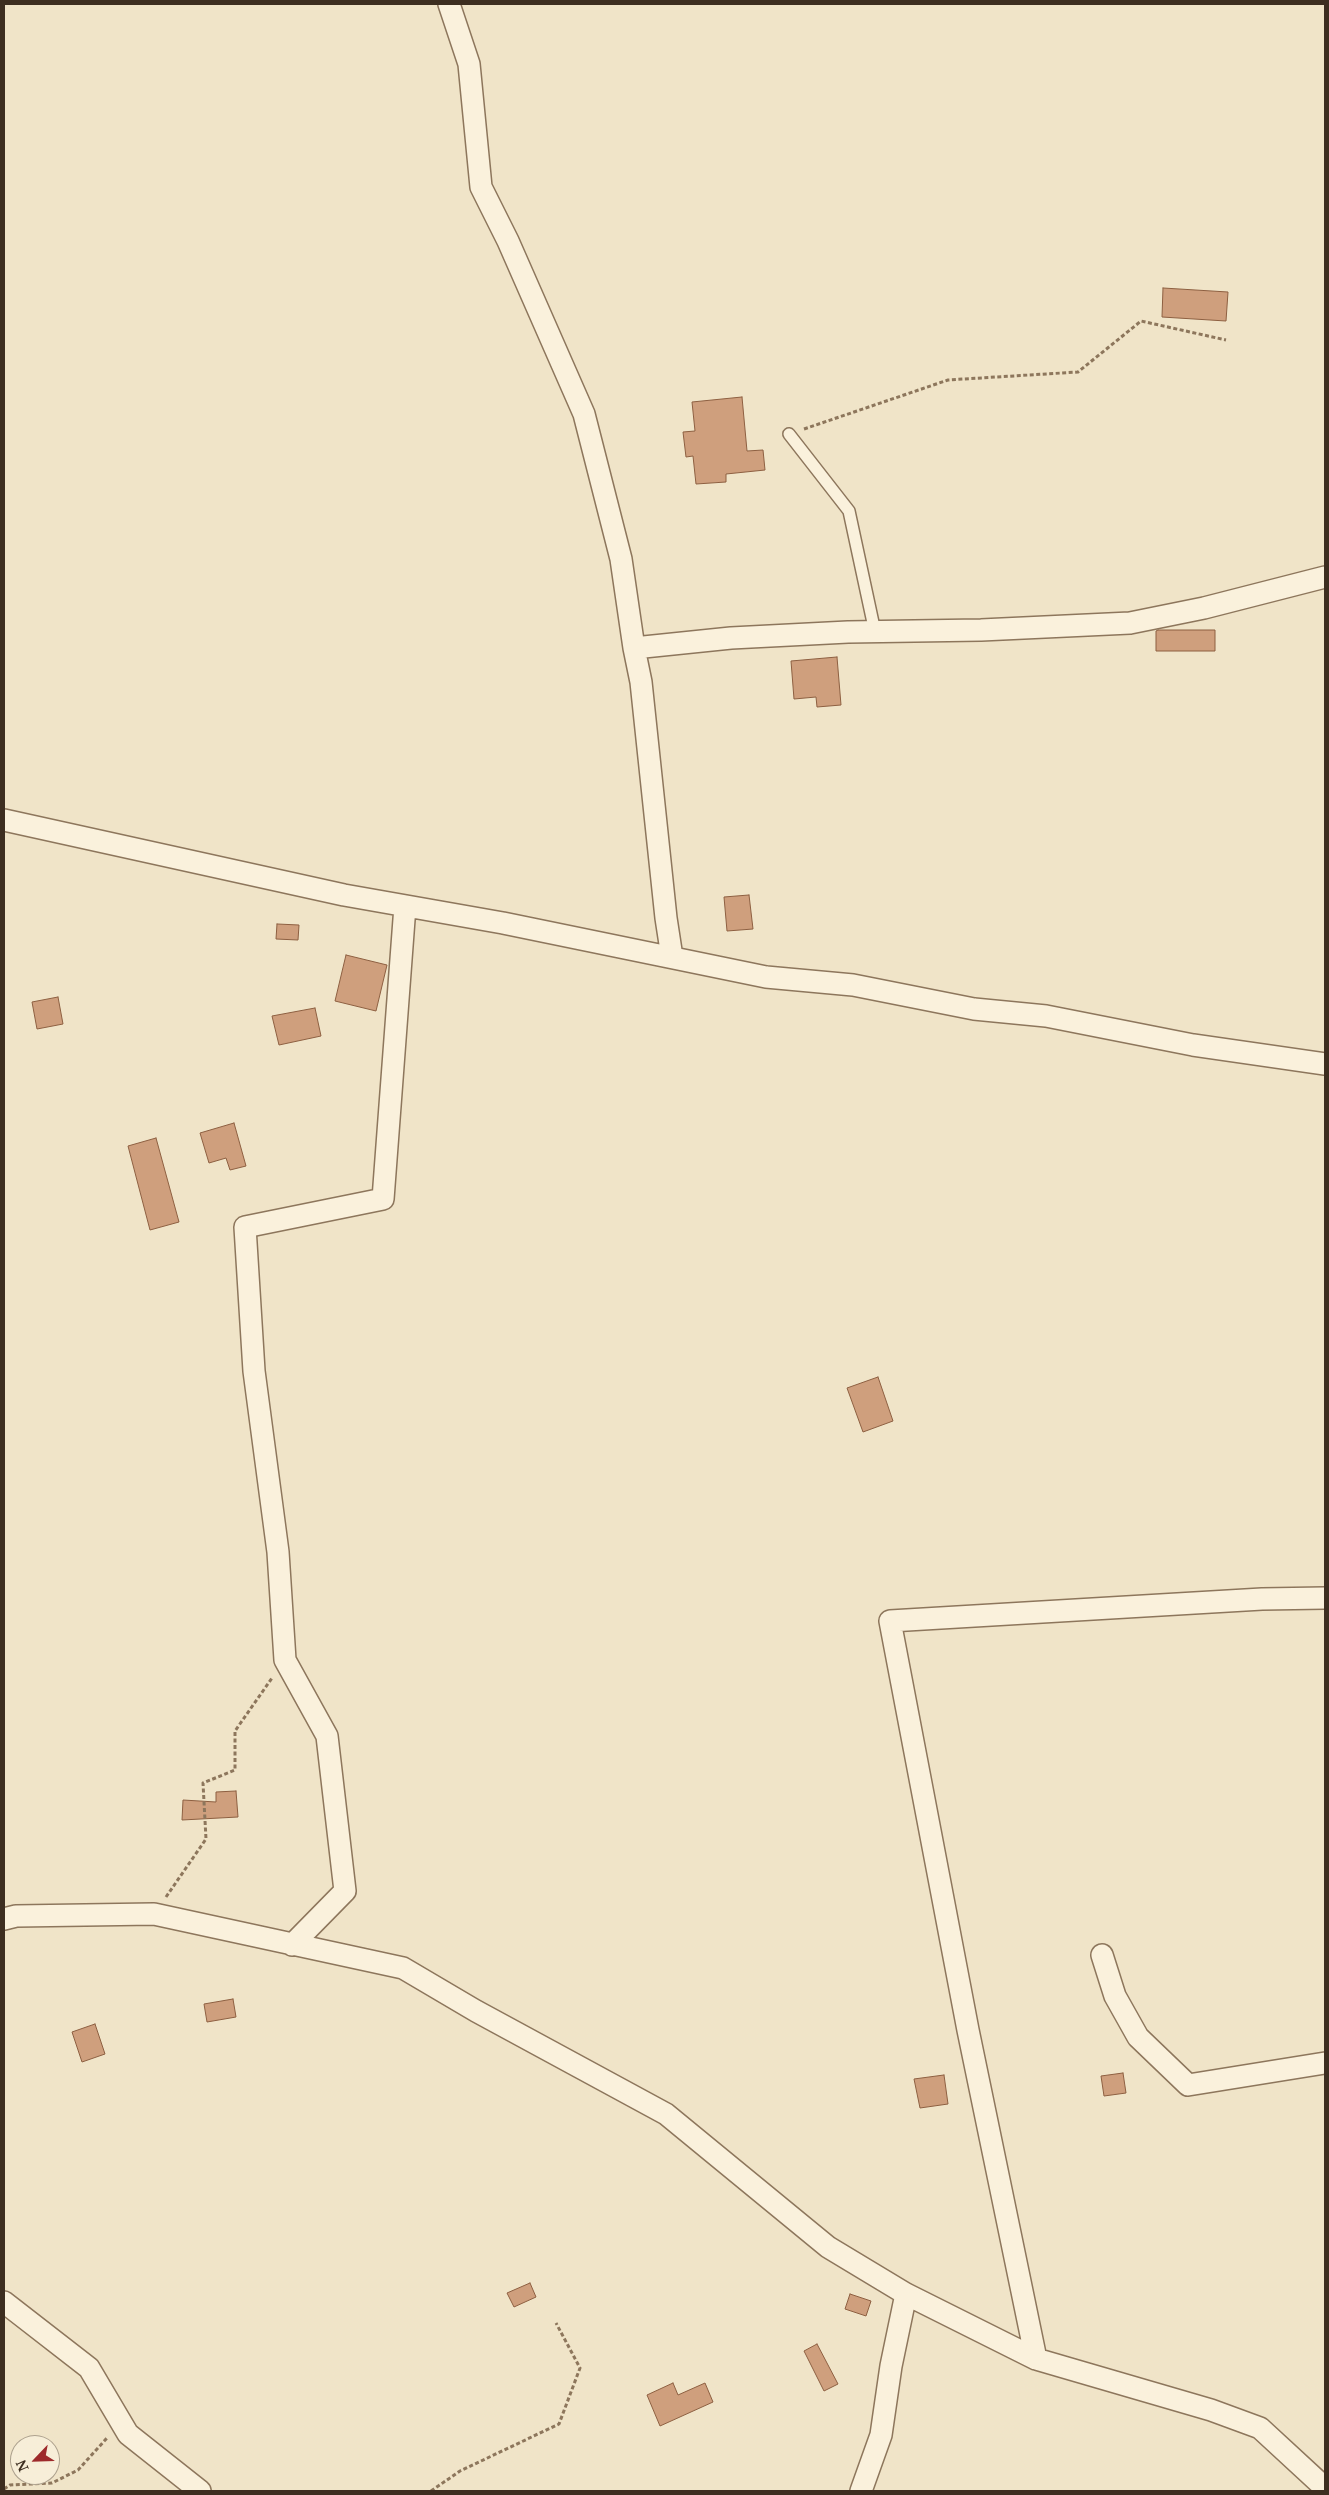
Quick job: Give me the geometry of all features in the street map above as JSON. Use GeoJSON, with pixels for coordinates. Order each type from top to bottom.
{"type":"FeatureCollection","features":[{"type":"Feature","properties":{"kind":"street"},"geometry":{"type":"LineString","coordinates":[[449,4],[469,64],[481,187],[508,241],[584,414],[621,559],[641,682],[666,918],[672,957]]}},
{"type":"Feature","properties":{"kind":"street"},"geometry":{"type":"LineString","coordinates":[[634,648],[731,638],[1130,623],[1204,608],[1325,577]]}},
{"type":"Feature","properties":{"kind":"street"},"geometry":{"type":"LineString","coordinates":[[4,820],[237,873],[766,976],[853,985],[974,1009],[1046,1016],[1193,1045],[1325,1064]]}},
{"type":"Feature","properties":{"kind":"street"},"geometry":{"type":"LineString","coordinates":[[292,1946],[345,1891],[327,1736],[285,1660],[278,1552],[254,1371],[245,1227],[383,1199],[405,906]]}},
{"type":"Feature","properties":{"kind":"street"},"geometry":{"type":"LineString","coordinates":[[1036,2359],[968,2030],[890,1621],[1262,1599],[1325,1598]]}},
{"type":"Feature","properties":{"kind":"street"},"geometry":{"type":"LineString","coordinates":[[4,1919],[16,1916],[154,1914],[292,1946],[403,1968],[476,2011],[666,2114],[828,2247],[906,2294],[1036,2359],[1211,2410],[1260,2428],[1325,2488]]}},
{"type":"Feature","properties":{"kind":"street"},"geometry":{"type":"LineString","coordinates":[[1102,1955],[1115,1996],[1138,2037],[1188,2085],[1325,2063]]}},
{"type":"Feature","properties":{"kind":"street"},"geometry":{"type":"LineString","coordinates":[[861,2491],[881,2435],[891,2366],[906,2294]]}},
{"type":"Feature","properties":{"kind":"street"},"geometry":{"type":"LineString","coordinates":[[4,2302],[89,2368],[128,2434],[200,2491]]}},
{"type":"Feature","properties":{"kind":"lane"},"geometry":{"type":"LineString","coordinates":[[789,434],[849,510],[875,632]]}},
{"type":"Feature","properties":{"kind":"path"},"geometry":{"type":"LineString","coordinates":[[789,434],[948,380],[1078,372],[1141,321],[1226,340]]}},
{"type":"Feature","properties":{"kind":"path"},"geometry":{"type":"LineString","coordinates":[[154,1914],[206,1839],[203,1783],[235,1770],[235,1731],[285,1660]]}},
{"type":"Feature","properties":{"kind":"path"},"geometry":{"type":"LineString","coordinates":[[431,2491],[460,2470],[559,2424],[580,2368],[556,2323]]}},
{"type":"Feature","properties":{"kind":"path"},"geometry":{"type":"LineString","coordinates":[[4,2489],[10,2485],[52,2483],[78,2470],[104,2442],[120,2420]]}},
{"type":"Feature","properties":{"kind":"building"},"geometry":{"type":"Polygon","coordinates":[[[1163,288],[1228,292],[1226,321],[1162,317],[1163,288]]]}},
{"type":"Feature","properties":{"kind":"building"},"geometry":{"type":"Polygon","coordinates":[[[742,397],[747,451],[763,450],[765,470],[726,474],[726,482],[696,484],[693,456],[686,457],[683,432],[695,431],[692,402],[742,397]]]}},
{"type":"Feature","properties":{"kind":"building"},"geometry":{"type":"Polygon","coordinates":[[[1215,630],[1215,651],[1156,651],[1156,631],[1215,630]]]}},
{"type":"Feature","properties":{"kind":"building"},"geometry":{"type":"Polygon","coordinates":[[[837,657],[841,705],[817,707],[816,697],[794,699],[791,661],[837,657]]]}},
{"type":"Feature","properties":{"kind":"building"},"geometry":{"type":"Polygon","coordinates":[[[749,895],[753,929],[727,931],[724,897],[749,895]]]}},
{"type":"Feature","properties":{"kind":"building"},"geometry":{"type":"Polygon","coordinates":[[[277,924],[299,925],[298,940],[276,939],[277,924]]]}},
{"type":"Feature","properties":{"kind":"building"},"geometry":{"type":"Polygon","coordinates":[[[346,955],[387,965],[376,1011],[335,1001],[346,955]]]}},
{"type":"Feature","properties":{"kind":"building"},"geometry":{"type":"Polygon","coordinates":[[[58,997],[63,1024],[37,1029],[32,1002],[58,997]]]}},
{"type":"Feature","properties":{"kind":"building"},"geometry":{"type":"Polygon","coordinates":[[[315,1008],[321,1036],[279,1045],[272,1016],[315,1008]]]}},
{"type":"Feature","properties":{"kind":"building"},"geometry":{"type":"Polygon","coordinates":[[[234,1123],[246,1166],[230,1170],[226,1158],[209,1163],[200,1133],[234,1123]]]}},
{"type":"Feature","properties":{"kind":"building"},"geometry":{"type":"Polygon","coordinates":[[[156,1138],[179,1222],[150,1230],[128,1146],[156,1138]]]}},
{"type":"Feature","properties":{"kind":"building"},"geometry":{"type":"Polygon","coordinates":[[[878,1377],[893,1421],[863,1432],[847,1388],[878,1377]]]}},
{"type":"Feature","properties":{"kind":"building"},"geometry":{"type":"Polygon","coordinates":[[[236,1791],[238,1817],[182,1820],[183,1800],[216,1802],[216,1792],[236,1791]]]}},
{"type":"Feature","properties":{"kind":"building"},"geometry":{"type":"Polygon","coordinates":[[[233,1999],[236,2017],[207,2022],[204,2004],[233,1999]]]}},
{"type":"Feature","properties":{"kind":"building"},"geometry":{"type":"Polygon","coordinates":[[[95,2024],[105,2054],[82,2062],[72,2032],[95,2024]]]}},
{"type":"Feature","properties":{"kind":"building"},"geometry":{"type":"Polygon","coordinates":[[[1123,2073],[1126,2093],[1104,2096],[1101,2076],[1123,2073]]]}},
{"type":"Feature","properties":{"kind":"building"},"geometry":{"type":"Polygon","coordinates":[[[944,2075],[948,2104],[920,2108],[914,2079],[944,2075]]]}},
{"type":"Feature","properties":{"kind":"building"},"geometry":{"type":"Polygon","coordinates":[[[530,2283],[536,2297],[514,2307],[507,2293],[530,2283]]]}},
{"type":"Feature","properties":{"kind":"building"},"geometry":{"type":"Polygon","coordinates":[[[850,2294],[871,2301],[866,2316],[845,2309],[850,2294]]]}},
{"type":"Feature","properties":{"kind":"building"},"geometry":{"type":"Polygon","coordinates":[[[817,2344],[838,2384],[824,2391],[804,2351],[817,2344]]]}},
{"type":"Feature","properties":{"kind":"building"},"geometry":{"type":"Polygon","coordinates":[[[673,2383],[678,2395],[705,2383],[713,2402],[660,2426],[647,2395],[673,2383]]]}}]}
